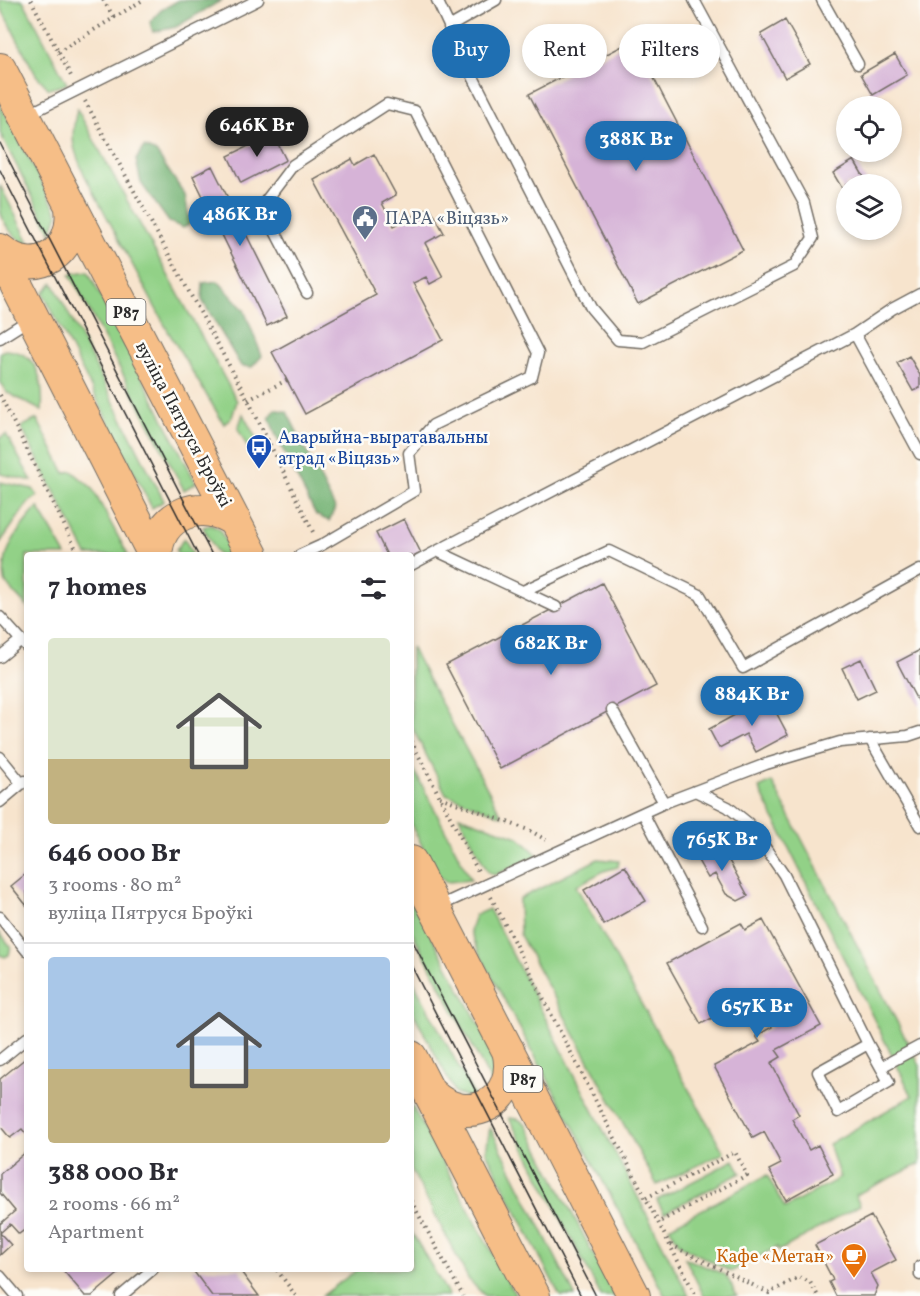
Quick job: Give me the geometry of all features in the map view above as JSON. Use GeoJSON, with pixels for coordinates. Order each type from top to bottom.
{"type":"FeatureCollection","features":[{"type":"Feature","properties":{"kind":"main road","name":"вуліца Пятруся Броўкі"},"geometry":{"type":"LineString","coordinates":[[0,69],[250,552]]}},
{"type":"Feature","properties":{"kind":"main road"},"geometry":{"type":"LineString","coordinates":[[71,208],[73,220],[71,231],[60,251],[50,258],[28,263],[17,261],[4,265],[153,552]]}},
{"type":"Feature","properties":{"kind":"main road"},"geometry":{"type":"LineString","coordinates":[[156,552],[160,537],[166,528],[183,513],[194,510],[216,510],[235,521]]}},
{"type":"Feature","properties":{"kind":"main road","name":"Р87"},"geometry":{"type":"LineString","coordinates":[[414,868],[634,1296]]}},
{"type":"Feature","properties":{"kind":"main road"},"geometry":{"type":"LineString","coordinates":[[430,1094],[448,1107],[458,1110],[469,1111],[490,1104],[498,1097],[509,1080],[511,1070],[508,1049]]}},
{"type":"Feature","properties":{"kind":"main road"},"geometry":{"type":"LineString","coordinates":[[414,1063],[534,1296]]}},
{"type":"Feature","properties":{"kind":"main road"},"geometry":{"type":"LineString","coordinates":[[466,1164],[470,1140],[486,1121],[496,1115],[527,1113],[545,1122]]}},
{"type":"Feature","properties":{"kind":"lane"},"geometry":{"type":"LineString","coordinates":[[25,116],[258,0]]}},
{"type":"Feature","properties":{"kind":"lane"},"geometry":{"type":"LineString","coordinates":[[437,0],[448,24]]}},
{"type":"Feature","properties":{"kind":"lane"},"geometry":{"type":"LineString","coordinates":[[454,24],[496,0]]}},
{"type":"Feature","properties":{"kind":"lane"},"geometry":{"type":"LineString","coordinates":[[473,78],[591,308],[618,340],[643,342],[794,266],[813,238],[804,203],[694,0]]}},
{"type":"Feature","properties":{"kind":"lane"},"geometry":{"type":"LineString","coordinates":[[822,0],[858,64]]}},
{"type":"Feature","properties":{"kind":"lane"},"geometry":{"type":"LineString","coordinates":[[307,293],[261,206],[293,165],[387,104],[415,111],[538,353],[532,377],[433,425],[409,453],[414,491],[307,552]]}},
{"type":"Feature","properties":{"kind":"lane"},"geometry":{"type":"LineString","coordinates":[[414,564],[855,334],[892,309],[920,294]]}},
{"type":"Feature","properties":{"kind":"lane"},"geometry":{"type":"LineString","coordinates":[[0,338],[33,317]]}},
{"type":"Feature","properties":{"kind":"lane"},"geometry":{"type":"LineString","coordinates":[[855,334],[920,454]]}},
{"type":"Feature","properties":{"kind":"lane"},"geometry":{"type":"LineString","coordinates":[[437,551],[556,607]]}},
{"type":"Feature","properties":{"kind":"lane"},"geometry":{"type":"LineString","coordinates":[[523,591],[609,551],[700,595],[743,668],[920,570]]}},
{"type":"Feature","properties":{"kind":"lane"},"geometry":{"type":"LineString","coordinates":[[0,617],[24,643],[0,657]]}},
{"type":"Feature","properties":{"kind":"lane"},"geometry":{"type":"LineString","coordinates":[[612,710],[664,803]]}},
{"type":"Feature","properties":{"kind":"lane"},"geometry":{"type":"LineString","coordinates":[[434,908],[664,803],[776,761],[840,742],[920,732]]}},
{"type":"Feature","properties":{"kind":"lane"},"geometry":{"type":"LineString","coordinates":[[870,739],[920,826]]}},
{"type":"Feature","properties":{"kind":"lane"},"geometry":{"type":"LineString","coordinates":[[0,757],[24,782],[0,802]]}},
{"type":"Feature","properties":{"kind":"lane"},"geometry":{"type":"LineString","coordinates":[[695,791],[728,807],[748,823],[784,875],[889,1082],[838,1112],[818,1072],[868,1044]]}},
{"type":"Feature","properties":{"kind":"lane"},"geometry":{"type":"LineString","coordinates":[[643,813],[702,926]]}},
{"type":"Feature","properties":{"kind":"lane"},"geometry":{"type":"LineString","coordinates":[[0,917],[24,947]]}},
{"type":"Feature","properties":{"kind":"lane"},"geometry":{"type":"LineString","coordinates":[[0,1060],[24,1040]]}},
{"type":"Feature","properties":{"kind":"lane"},"geometry":{"type":"LineString","coordinates":[[881,1067],[920,1046]]}},
{"type":"Feature","properties":{"kind":"lane"},"geometry":{"type":"LineString","coordinates":[[920,1266],[920,1275]]}},
{"type":"Feature","properties":{"kind":"lane"},"geometry":{"type":"LineString","coordinates":[[127,1294],[150,1272]]}},
{"type":"Feature","properties":{"kind":"lane"},"geometry":{"type":"LineString","coordinates":[[0,1276],[17,1296]]}},
{"type":"Feature","properties":{"kind":"path"},"geometry":{"type":"LineString","coordinates":[[31,0],[248,400],[320,546]]}},
{"type":"Feature","properties":{"kind":"path"},"geometry":{"type":"LineString","coordinates":[[103,0],[114,17]]}},
{"type":"Feature","properties":{"kind":"path"},"geometry":{"type":"LineString","coordinates":[[58,52],[143,0]]}},
{"type":"Feature","properties":{"kind":"path"},"geometry":{"type":"LineString","coordinates":[[248,400],[287,380]]}},
{"type":"Feature","properties":{"kind":"path"},"geometry":{"type":"LineString","coordinates":[[0,394],[78,552]]}},
{"type":"Feature","properties":{"kind":"path"},"geometry":{"type":"LineString","coordinates":[[414,747],[696,1296]]}},
{"type":"Feature","properties":{"kind":"path"},"geometry":{"type":"LineString","coordinates":[[440,797],[531,831],[562,850]]}},
{"type":"Feature","properties":{"kind":"path"},"geometry":{"type":"LineString","coordinates":[[646,1198],[735,1152],[747,1175],[659,1222]]}},
{"type":"Feature","properties":{"kind":"path"},"geometry":{"type":"LineString","coordinates":[[414,1207],[463,1296]]}},
{"type":"Feature","properties":{"kind":"path"},"geometry":{"type":"LineString","coordinates":[[670,1245],[769,1293],[799,1277],[810,1282],[818,1296]]}},
{"type":"Feature","properties":{"kind":"path"},"geometry":{"type":"LineString","coordinates":[[278,1272],[296,1296]]}},
{"type":"Feature","properties":{"kind":"green space"},"geometry":{"type":"Polygon","coordinates":[[[0,0],[23,0],[67,84],[49,89],[36,75],[0,6],[0,0]]]}},
{"type":"Feature","properties":{"kind":"green space"},"geometry":{"type":"Polygon","coordinates":[[[179,0],[222,0],[176,27],[153,32],[150,22],[161,10],[179,0]]]}},
{"type":"Feature","properties":{"kind":"green space"},"geometry":{"type":"Polygon","coordinates":[[[0,103],[58,214],[51,233],[0,133],[0,103]]]}},
{"type":"Feature","properties":{"kind":"green space"},"geometry":{"type":"Polygon","coordinates":[[[77,109],[237,401],[232,417],[224,424],[169,333],[85,176],[73,143],[77,109]]]}},
{"type":"Feature","properties":{"kind":"green space"},"geometry":{"type":"Polygon","coordinates":[[[144,147],[156,152],[185,195],[190,224],[183,228],[169,222],[141,183],[136,160],[144,147]]]}},
{"type":"Feature","properties":{"kind":"green space"},"geometry":{"type":"Polygon","coordinates":[[[0,185],[30,244],[19,240],[4,221],[0,209],[0,185]]]}},
{"type":"Feature","properties":{"kind":"green space"},"geometry":{"type":"Polygon","coordinates":[[[88,271],[196,483],[184,490],[70,274],[88,271]]]}},
{"type":"Feature","properties":{"kind":"green space"},"geometry":{"type":"Polygon","coordinates":[[[218,281],[244,310],[262,356],[252,367],[241,366],[202,300],[203,283],[218,281]]]}},
{"type":"Feature","properties":{"kind":"green space"},"geometry":{"type":"Polygon","coordinates":[[[53,283],[164,501],[152,508],[43,293],[53,283]]]}},
{"type":"Feature","properties":{"kind":"green space"},"geometry":{"type":"Polygon","coordinates":[[[5,350],[25,356],[37,370],[42,390],[42,411],[6,392],[0,381],[0,352],[5,350]]]}},
{"type":"Feature","properties":{"kind":"green space"},"geometry":{"type":"Polygon","coordinates":[[[275,409],[287,412],[335,508],[329,521],[316,515],[276,436],[269,417],[275,409]]]}},
{"type":"Feature","properties":{"kind":"green space"},"geometry":{"type":"Polygon","coordinates":[[[243,414],[259,444],[249,450],[238,429],[243,414]]]}},
{"type":"Feature","properties":{"kind":"green space"},"geometry":{"type":"Polygon","coordinates":[[[37,419],[65,473],[72,471],[92,488],[126,552],[85,552],[21,427],[37,419]]]}},
{"type":"Feature","properties":{"kind":"green space"},"geometry":{"type":"Polygon","coordinates":[[[6,434],[32,481],[0,474],[0,438],[6,434]]]}},
{"type":"Feature","properties":{"kind":"green space"},"geometry":{"type":"Polygon","coordinates":[[[0,482],[33,489],[38,496],[28,503],[0,543],[0,482]]]}},
{"type":"Feature","properties":{"kind":"green space"},"geometry":{"type":"Polygon","coordinates":[[[38,507],[64,552],[24,552],[24,604],[5,581],[4,570],[8,550],[38,507]]]}},
{"type":"Feature","properties":{"kind":"green space"},"geometry":{"type":"Polygon","coordinates":[[[211,525],[219,529],[231,552],[216,552],[203,527],[211,525]]]}},
{"type":"Feature","properties":{"kind":"green space"},"geometry":{"type":"Polygon","coordinates":[[[184,538],[191,552],[176,552],[184,538]]]}},
{"type":"Feature","properties":{"kind":"green space"},"geometry":{"type":"Polygon","coordinates":[[[414,653],[502,816],[446,794],[414,731],[414,653]]]}},
{"type":"Feature","properties":{"kind":"green space"},"geometry":{"type":"Polygon","coordinates":[[[414,770],[471,880],[447,882],[437,875],[414,830],[414,770]]]}},
{"type":"Feature","properties":{"kind":"green space"},"geometry":{"type":"Polygon","coordinates":[[[772,782],[920,1066],[920,1164],[855,1195],[860,1205],[779,1251],[777,1247],[731,1272],[680,1245],[669,1227],[767,1175],[785,1208],[840,1178],[829,1144],[912,1096],[759,788],[772,782]]]}},
{"type":"Feature","properties":{"kind":"green space"},"geometry":{"type":"Polygon","coordinates":[[[459,816],[518,837],[539,856],[495,875],[488,872],[459,816]]]}},
{"type":"Feature","properties":{"kind":"green space"},"geometry":{"type":"Polygon","coordinates":[[[598,859],[619,861],[618,867],[604,871],[576,886],[724,1153],[657,1185],[520,935],[519,899],[598,859]]]}},
{"type":"Feature","properties":{"kind":"green space"},"geometry":{"type":"Polygon","coordinates":[[[414,904],[502,1067],[496,1091],[414,936],[414,904]]]}},
{"type":"Feature","properties":{"kind":"green space"},"geometry":{"type":"Polygon","coordinates":[[[489,909],[689,1296],[665,1296],[479,953],[470,931],[475,915],[489,909]]]}},
{"type":"Feature","properties":{"kind":"green space"},"geometry":{"type":"Polygon","coordinates":[[[0,933],[11,947],[9,955],[5,957],[0,955],[0,933]]]}},
{"type":"Feature","properties":{"kind":"green space"},"geometry":{"type":"Polygon","coordinates":[[[414,983],[476,1099],[456,1094],[414,1014],[414,983]]]}},
{"type":"Feature","properties":{"kind":"green space"},"geometry":{"type":"Polygon","coordinates":[[[414,1109],[516,1296],[485,1296],[469,1280],[414,1175],[414,1109]]]}},
{"type":"Feature","properties":{"kind":"green space"},"geometry":{"type":"Polygon","coordinates":[[[509,1118],[518,1119],[526,1124],[615,1296],[601,1296],[509,1118]]]}},
{"type":"Feature","properties":{"kind":"green space"},"geometry":{"type":"Polygon","coordinates":[[[490,1127],[575,1296],[560,1296],[486,1152],[490,1127]]]}},
{"type":"Feature","properties":{"kind":"green space"},"geometry":{"type":"Polygon","coordinates":[[[734,1160],[741,1173],[664,1213],[657,1200],[734,1160]]]}},
{"type":"Feature","properties":{"kind":"green space"},"geometry":{"type":"Polygon","coordinates":[[[414,1236],[449,1296],[322,1296],[354,1272],[414,1272],[414,1236]]]}},
{"type":"Feature","properties":{"kind":"green space"},"geometry":{"type":"Polygon","coordinates":[[[685,1258],[726,1275],[737,1296],[704,1296],[685,1258]]]}},
{"type":"Feature","properties":{"kind":"building"},"geometry":{"type":"Polygon","coordinates":[[[785,20],[810,64],[785,78],[761,34],[785,20]]]}},
{"type":"Feature","properties":{"kind":"building"},"geometry":{"type":"Polygon","coordinates":[[[619,48],[619,78],[654,78],[743,250],[638,304],[529,94],[560,78],[607,78],[607,54],[619,48]]]}},
{"type":"Feature","properties":{"kind":"building"},"geometry":{"type":"Polygon","coordinates":[[[895,54],[907,75],[873,95],[861,74],[895,54]]]}},
{"type":"Feature","properties":{"kind":"building"},"geometry":{"type":"Polygon","coordinates":[[[273,134],[286,160],[241,183],[228,156],[273,134]]]}},
{"type":"Feature","properties":{"kind":"building"},"geometry":{"type":"Polygon","coordinates":[[[374,154],[396,195],[382,203],[394,226],[430,207],[444,233],[425,243],[443,277],[430,284],[426,277],[413,283],[443,340],[305,414],[272,352],[376,295],[314,180],[352,159],[355,165],[374,154]]]}},
{"type":"Feature","properties":{"kind":"building"},"geometry":{"type":"Polygon","coordinates":[[[851,162],[855,162],[862,174],[836,174],[836,178],[833,173],[851,162]]]}},
{"type":"Feature","properties":{"kind":"building"},"geometry":{"type":"Polygon","coordinates":[[[212,166],[287,316],[267,326],[193,176],[212,166]]]}},
{"type":"Feature","properties":{"kind":"building"},"geometry":{"type":"Polygon","coordinates":[[[909,356],[920,375],[920,388],[913,391],[897,363],[909,356]]]}},
{"type":"Feature","properties":{"kind":"building"},"geometry":{"type":"Polygon","coordinates":[[[404,519],[421,553],[414,556],[414,552],[386,552],[376,533],[404,519]]]}},
{"type":"Feature","properties":{"kind":"building"},"geometry":{"type":"Polygon","coordinates":[[[602,583],[656,686],[500,769],[446,665],[602,583]]]}},
{"type":"Feature","properties":{"kind":"building"},"geometry":{"type":"Polygon","coordinates":[[[920,650],[920,706],[897,662],[920,650]]]}},
{"type":"Feature","properties":{"kind":"building"},"geometry":{"type":"Polygon","coordinates":[[[861,659],[876,690],[857,699],[842,668],[861,659]]]}},
{"type":"Feature","properties":{"kind":"building"},"geometry":{"type":"Polygon","coordinates":[[[768,697],[788,735],[756,752],[746,734],[719,748],[709,729],[768,697]]]}},
{"type":"Feature","properties":{"kind":"building"},"geometry":{"type":"Polygon","coordinates":[[[720,844],[748,896],[738,901],[726,894],[715,874],[708,878],[696,857],[720,844]]]}},
{"type":"Feature","properties":{"kind":"building"},"geometry":{"type":"Polygon","coordinates":[[[625,866],[646,901],[604,925],[584,890],[625,866]]]}},
{"type":"Feature","properties":{"kind":"building"},"geometry":{"type":"Polygon","coordinates":[[[24,875],[24,902],[11,886],[24,875]]]}},
{"type":"Feature","properties":{"kind":"building"},"geometry":{"type":"Polygon","coordinates":[[[763,920],[821,1026],[776,1050],[781,1057],[771,1063],[799,1115],[792,1119],[809,1150],[818,1145],[833,1174],[786,1200],[769,1170],[781,1164],[764,1132],[753,1138],[714,1066],[760,1042],[756,1036],[772,1027],[764,1011],[749,1020],[740,1003],[701,1024],[667,963],[741,923],[745,930],[763,920]]]}},
{"type":"Feature","properties":{"kind":"building"},"geometry":{"type":"Polygon","coordinates":[[[24,1059],[24,1131],[22,1129],[10,1138],[0,1126],[0,1079],[24,1059]]]}},
{"type":"Feature","properties":{"kind":"building"},"geometry":{"type":"Polygon","coordinates":[[[24,1154],[24,1230],[19,1234],[10,1224],[0,1233],[0,1224],[15,1211],[0,1193],[0,1174],[24,1154]]]}},
{"type":"Feature","properties":{"kind":"building"},"geometry":{"type":"Polygon","coordinates":[[[871,1216],[896,1260],[871,1273],[878,1286],[874,1296],[836,1296],[829,1282],[833,1280],[815,1245],[871,1216]]]}},
{"type":"Feature","properties":{"kind":"building"},"geometry":{"type":"Polygon","coordinates":[[[0,1233],[11,1245],[0,1255],[0,1233]]]}},
{"type":"Feature","properties":{"kind":"building"},"geometry":{"type":"Polygon","coordinates":[[[65,1272],[120,1272],[92,1296],[85,1296],[65,1272]]]}},
{"type":"Feature","properties":{"kind":"building"},"geometry":{"type":"Polygon","coordinates":[[[194,1272],[241,1272],[259,1296],[212,1296],[194,1272]]]}},
{"type":"Feature","properties":{"kind":"tram line"},"geometry":{"type":"LineString","coordinates":[[0,143],[210,552]]}},
{"type":"Feature","properties":{"kind":"tram line"},"geometry":{"type":"LineString","coordinates":[[0,170],[196,552]]}},
{"type":"Feature","properties":{"kind":"tram line"},"geometry":{"type":"LineString","coordinates":[[414,944],[596,1296]]}},
{"type":"Feature","properties":{"kind":"tram line"},"geometry":{"type":"LineString","coordinates":[[414,971],[581,1296]]}},
{"type":"Feature","properties":{"kind":"place","name":"ПАРА «Віцязь»"},"geometry":{"type":"Point","coordinates":[365,241]}},
{"type":"Feature","properties":{"kind":"place","name":"Аварыйна-выратавальны атрад «Віцязь»"},"geometry":{"type":"Point","coordinates":[259,470]}},
{"type":"Feature","properties":{"kind":"place","name":"Кафе «Метан»"},"geometry":{"type":"Point","coordinates":[854,1279]}}]}
